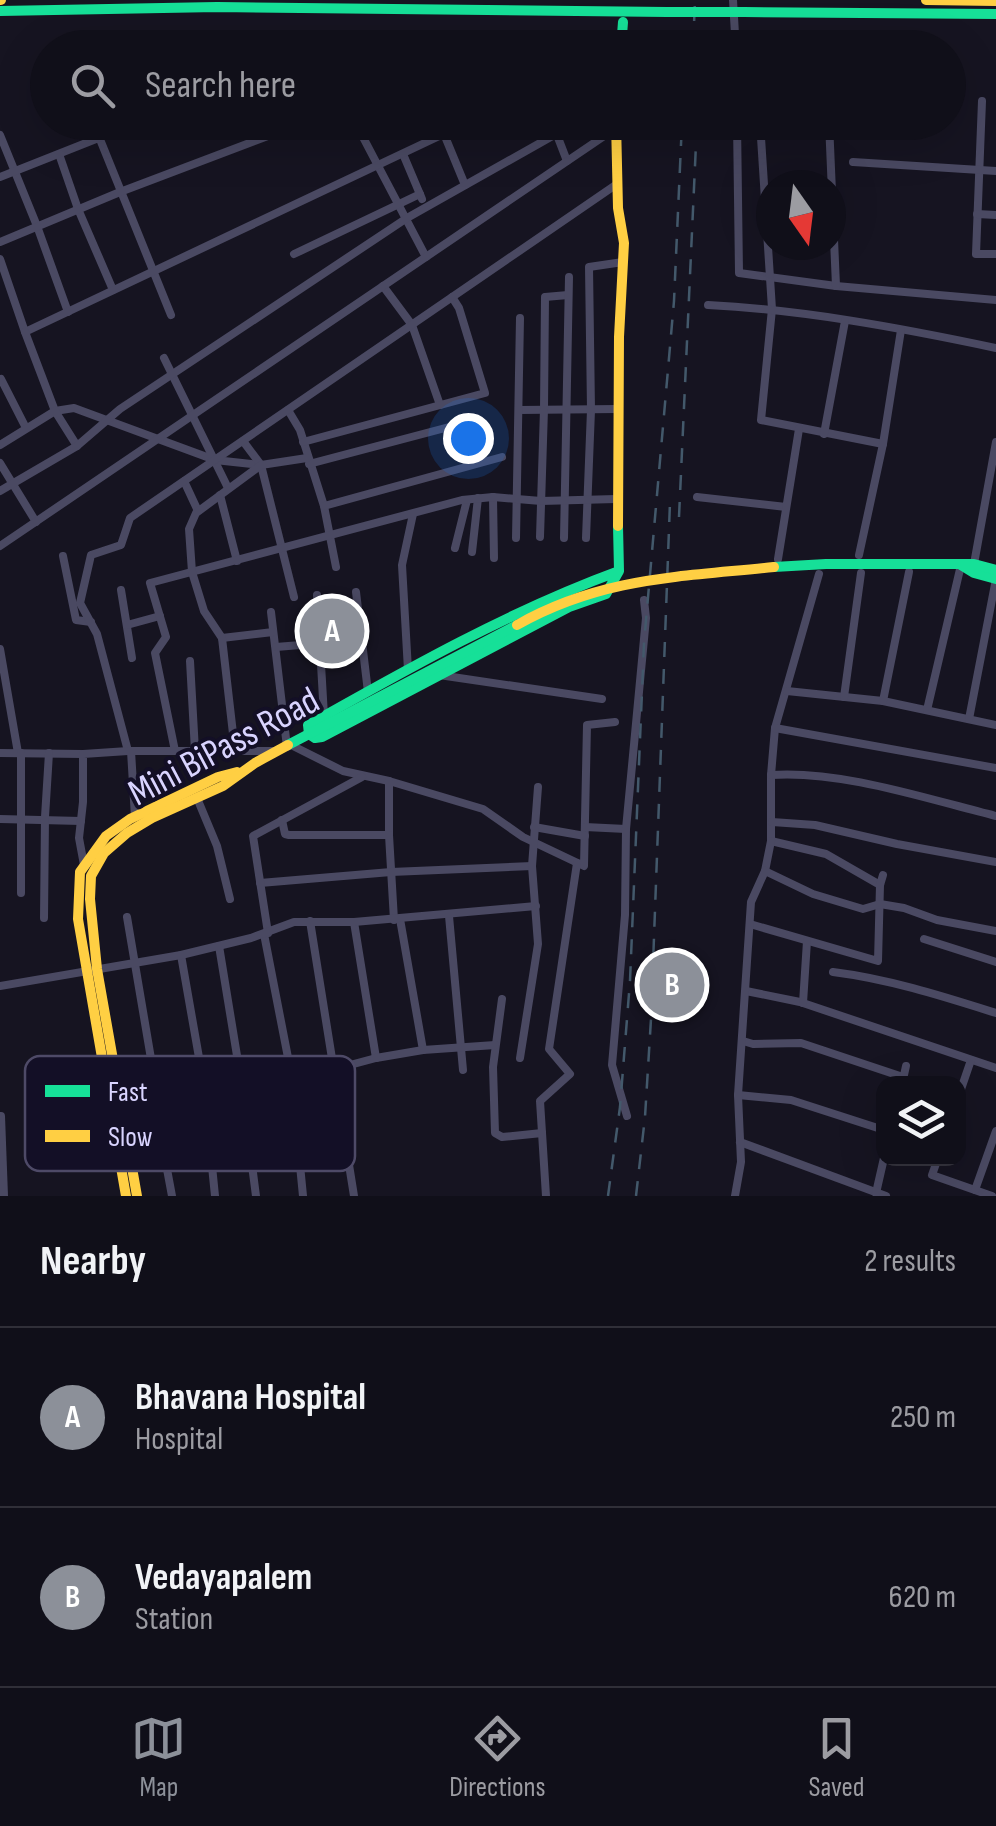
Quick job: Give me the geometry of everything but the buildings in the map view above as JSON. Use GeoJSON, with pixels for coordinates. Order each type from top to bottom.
{"type":"FeatureCollection","features":[{"type":"Feature","properties":{"kind":"main road"},"geometry":{"type":"LineString","coordinates":[[926,0],[995,1]]}},
{"type":"Feature","properties":{"kind":"main road"},"geometry":{"type":"LineString","coordinates":[[0,12],[217,7],[996,14]]}},
{"type":"Feature","properties":{"kind":"main road"},"geometry":{"type":"LineString","coordinates":[[623,22],[623,30]]}},
{"type":"Feature","properties":{"kind":"main road"},"geometry":{"type":"LineString","coordinates":[[616,140],[618,208],[624,242],[616,499],[619,571],[606,594],[570,607],[322,737],[309,734],[308,726],[324,716],[517,612],[619,571]]}},
{"type":"Feature","properties":{"kind":"main road","name":"Mini BiPass Road"},"geometry":{"type":"LineString","coordinates":[[110,1056],[91,970],[91,876],[104,853],[137,826],[223,786],[309,734],[541,612],[586,593],[630,583],[826,564],[960,565],[996,579]]}},
{"type":"Feature","properties":{"kind":"main road"},"geometry":{"type":"LineString","coordinates":[[960,565],[996,570]]}},
{"type":"Feature","properties":{"kind":"main road"},"geometry":{"type":"LineString","coordinates":[[104,1056],[91,970],[78,920],[80,872],[106,836],[135,817],[218,777],[244,770]]}},
{"type":"Feature","properties":{"kind":"main road"},"geometry":{"type":"LineString","coordinates":[[122,1171],[126,1196]]}},
{"type":"Feature","properties":{"kind":"main road","name":"Mini BiPass Road"},"geometry":{"type":"LineString","coordinates":[[133,1171],[137,1196]]}},
{"type":"Feature","properties":{"kind":"street"},"geometry":{"type":"LineString","coordinates":[[733,0],[735,30]]}},
{"type":"Feature","properties":{"kind":"street"},"geometry":{"type":"LineString","coordinates":[[982,101],[976,254],[996,254]]}},
{"type":"Feature","properties":{"kind":"street"},"geometry":{"type":"LineString","coordinates":[[0,135],[68,312]]}},
{"type":"Feature","properties":{"kind":"street"},"geometry":{"type":"LineString","coordinates":[[0,177],[93,140]]}},
{"type":"Feature","properties":{"kind":"street"},"geometry":{"type":"LineString","coordinates":[[99,140],[171,315]]}},
{"type":"Feature","properties":{"kind":"street"},"geometry":{"type":"LineString","coordinates":[[0,242],[257,140]]}},
{"type":"Feature","properties":{"kind":"street"},"geometry":{"type":"LineString","coordinates":[[364,140],[426,257]]}},
{"type":"Feature","properties":{"kind":"street"},"geometry":{"type":"LineString","coordinates":[[25,332],[432,140]]}},
{"type":"Feature","properties":{"kind":"street"},"geometry":{"type":"LineString","coordinates":[[446,140],[465,185]]}},
{"type":"Feature","properties":{"kind":"street"},"geometry":{"type":"LineString","coordinates":[[0,491],[77,446],[105,421],[172,374],[407,218],[545,140]]}},
{"type":"Feature","properties":{"kind":"street"},"geometry":{"type":"LineString","coordinates":[[558,140],[567,161]]}},
{"type":"Feature","properties":{"kind":"street"},"geometry":{"type":"LineString","coordinates":[[0,546],[596,140]]}},
{"type":"Feature","properties":{"kind":"street"},"geometry":{"type":"LineString","coordinates":[[737,140],[739,272],[836,286],[996,300]]}},
{"type":"Feature","properties":{"kind":"street"},"geometry":{"type":"LineString","coordinates":[[761,140],[772,309],[761,420],[883,444]]}},
{"type":"Feature","properties":{"kind":"street"},"geometry":{"type":"LineString","coordinates":[[830,140],[836,286]]}},
{"type":"Feature","properties":{"kind":"street"},"geometry":{"type":"LineString","coordinates":[[58,154],[113,290]]}},
{"type":"Feature","properties":{"kind":"street"},"geometry":{"type":"LineString","coordinates":[[403,154],[426,207]]}},
{"type":"Feature","properties":{"kind":"street"},"geometry":{"type":"LineString","coordinates":[[853,162],[996,171]]}},
{"type":"Feature","properties":{"kind":"street"},"geometry":{"type":"LineString","coordinates":[[135,817],[130,751],[97,634],[80,603],[91,556],[120,544],[130,518],[617,184]]}},
{"type":"Feature","properties":{"kind":"street"},"geometry":{"type":"LineString","coordinates":[[294,254],[420,194]]}},
{"type":"Feature","properties":{"kind":"street"},"geometry":{"type":"LineString","coordinates":[[977,214],[996,215]]}},
{"type":"Feature","properties":{"kind":"street"},"geometry":{"type":"LineString","coordinates":[[0,259],[55,411],[77,446]]}},
{"type":"Feature","properties":{"kind":"street"},"geometry":{"type":"LineString","coordinates":[[586,538],[589,268],[624,262]]}},
{"type":"Feature","properties":{"kind":"street"},"geometry":{"type":"LineString","coordinates":[[564,538],[569,277]]}},
{"type":"Feature","properties":{"kind":"street"},"geometry":{"type":"LineString","coordinates":[[383,286],[412,325],[440,405]]}},
{"type":"Feature","properties":{"kind":"street"},"geometry":{"type":"LineString","coordinates":[[540,537],[545,296],[568,294]]}},
{"type":"Feature","properties":{"kind":"street"},"geometry":{"type":"LineString","coordinates":[[303,442],[485,392],[460,308],[452,297]]}},
{"type":"Feature","properties":{"kind":"street"},"geometry":{"type":"LineString","coordinates":[[708,306],[772,309],[996,348]]}},
{"type":"Feature","properties":{"kind":"street"},"geometry":{"type":"LineString","coordinates":[[516,538],[520,318]]}},
{"type":"Feature","properties":{"kind":"street"},"geometry":{"type":"LineString","coordinates":[[824,434],[845,321]]}},
{"type":"Feature","properties":{"kind":"street"},"geometry":{"type":"LineString","coordinates":[[860,556],[901,330]]}},
{"type":"Feature","properties":{"kind":"street"},"geometry":{"type":"LineString","coordinates":[[164,358],[215,460],[237,560]]}},
{"type":"Feature","properties":{"kind":"street"},"geometry":{"type":"LineString","coordinates":[[1,379],[26,428]]}},
{"type":"Feature","properties":{"kind":"street"},"geometry":{"type":"LineString","coordinates":[[0,445],[55,411],[74,408],[215,460],[261,465],[308,461],[468,422]]}},
{"type":"Feature","properties":{"kind":"street"},"geometry":{"type":"LineString","coordinates":[[519,410],[618,409]]}},
{"type":"Feature","properties":{"kind":"street"},"geometry":{"type":"LineString","coordinates":[[288,410],[300,430],[324,506],[336,567]]}},
{"type":"Feature","properties":{"kind":"street"},"geometry":{"type":"LineString","coordinates":[[778,560],[799,428]]}},
{"type":"Feature","properties":{"kind":"street"},"geometry":{"type":"LineString","coordinates":[[243,441],[261,465],[294,597]]}},
{"type":"Feature","properties":{"kind":"street"},"geometry":{"type":"LineString","coordinates":[[974,564],[996,442]]}},
{"type":"Feature","properties":{"kind":"street"},"geometry":{"type":"LineString","coordinates":[[324,506],[502,457]]}},
{"type":"Feature","properties":{"kind":"street"},"geometry":{"type":"LineString","coordinates":[[0,464],[36,522]]}},
{"type":"Feature","properties":{"kind":"street"},"geometry":{"type":"LineString","coordinates":[[235,751],[222,638],[204,611],[192,572],[190,529],[198,511],[261,465]]}},
{"type":"Feature","properties":{"kind":"street"},"geometry":{"type":"LineString","coordinates":[[184,481],[198,511]]}},
{"type":"Feature","properties":{"kind":"street"},"geometry":{"type":"LineString","coordinates":[[698,496],[786,507]]}},
{"type":"Feature","properties":{"kind":"street"},"geometry":{"type":"LineString","coordinates":[[494,497],[494,558]]}},
{"type":"Feature","properties":{"kind":"street"},"geometry":{"type":"LineString","coordinates":[[175,751],[155,653],[166,636],[150,583],[478,498],[616,499]]}},
{"type":"Feature","properties":{"kind":"street"},"geometry":{"type":"LineString","coordinates":[[472,552],[478,498]]}},
{"type":"Feature","properties":{"kind":"street"},"geometry":{"type":"LineString","coordinates":[[455,548],[467,500]]}},
{"type":"Feature","properties":{"kind":"street"},"geometry":{"type":"LineString","coordinates":[[408,670],[402,565],[413,514]]}},
{"type":"Feature","properties":{"kind":"street"},"geometry":{"type":"LineString","coordinates":[[63,556],[76,620],[91,622]]}},
{"type":"Feature","properties":{"kind":"street"},"geometry":{"type":"LineString","coordinates":[[927,710],[960,565]]}},
{"type":"Feature","properties":{"kind":"street"},"geometry":{"type":"LineString","coordinates":[[883,701],[909,572]]}},
{"type":"Feature","properties":{"kind":"street"},"geometry":{"type":"LineString","coordinates":[[844,697],[861,573]]}},
{"type":"Feature","properties":{"kind":"street"},"geometry":{"type":"LineString","coordinates":[[735,1196],[741,1162],[738,1095],[751,902],[771,840],[775,728],[820,574]]}},
{"type":"Feature","properties":{"kind":"street"},"geometry":{"type":"LineString","coordinates":[[969,719],[996,579]]}},
{"type":"Feature","properties":{"kind":"street"},"geometry":{"type":"LineString","coordinates":[[121,590],[132,658]]}},
{"type":"Feature","properties":{"kind":"street"},"geometry":{"type":"LineString","coordinates":[[356,592],[368,692]]}},
{"type":"Feature","properties":{"kind":"street"},"geometry":{"type":"LineString","coordinates":[[317,595],[324,716]]}},
{"type":"Feature","properties":{"kind":"street"},"geometry":{"type":"LineString","coordinates":[[627,1116],[612,1065],[625,915],[626,829],[646,618],[644,600]]}},
{"type":"Feature","properties":{"kind":"street"},"geometry":{"type":"LineString","coordinates":[[271,612],[286,747]]}},
{"type":"Feature","properties":{"kind":"street"},"geometry":{"type":"LineString","coordinates":[[127,626],[160,616]]}},
{"type":"Feature","properties":{"kind":"street"},"geometry":{"type":"LineString","coordinates":[[222,638],[273,632]]}},
{"type":"Feature","properties":{"kind":"street"},"geometry":{"type":"LineString","coordinates":[[276,647],[362,640]]}},
{"type":"Feature","properties":{"kind":"street"},"geometry":{"type":"LineString","coordinates":[[0,649],[19,753],[20,893]]}},
{"type":"Feature","properties":{"kind":"street"},"geometry":{"type":"LineString","coordinates":[[190,661],[195,751]]}},
{"type":"Feature","properties":{"kind":"street"},"geometry":{"type":"LineString","coordinates":[[438,675],[602,699]]}},
{"type":"Feature","properties":{"kind":"street"},"geometry":{"type":"LineString","coordinates":[[787,691],[883,701],[996,725]]}},
{"type":"Feature","properties":{"kind":"street"},"geometry":{"type":"LineString","coordinates":[[0,753],[286,747],[362,777],[389,781],[483,809],[532,842],[584,866],[588,725],[615,722]]}},
{"type":"Feature","properties":{"kind":"street"},"geometry":{"type":"LineString","coordinates":[[775,728],[996,768]]}},
{"type":"Feature","properties":{"kind":"street"},"geometry":{"type":"LineString","coordinates":[[44,918],[49,753]]}},
{"type":"Feature","properties":{"kind":"street"},"geometry":{"type":"LineString","coordinates":[[83,754],[79,838],[84,865]]}},
{"type":"Feature","properties":{"kind":"street"},"geometry":{"type":"LineString","coordinates":[[771,776],[792,774],[854,782],[996,816]]}},
{"type":"Feature","properties":{"kind":"street"},"geometry":{"type":"LineString","coordinates":[[288,1056],[252,836],[362,777]]}},
{"type":"Feature","properties":{"kind":"street"},"geometry":{"type":"LineString","coordinates":[[389,781],[391,872],[423,1050]]}},
{"type":"Feature","properties":{"kind":"street"},"geometry":{"type":"LineString","coordinates":[[520,1058],[538,944],[532,842],[538,787]]}},
{"type":"Feature","properties":{"kind":"street"},"geometry":{"type":"LineString","coordinates":[[196,798],[217,846],[230,899]]}},
{"type":"Feature","properties":{"kind":"street"},"geometry":{"type":"LineString","coordinates":[[0,819],[81,821]]}},
{"type":"Feature","properties":{"kind":"street"},"geometry":{"type":"LineString","coordinates":[[282,820],[285,834],[289,835],[389,836]]}},
{"type":"Feature","properties":{"kind":"street"},"geometry":{"type":"LineString","coordinates":[[772,822],[815,825],[996,862]]}},
{"type":"Feature","properties":{"kind":"street"},"geometry":{"type":"LineString","coordinates":[[534,827],[585,832],[626,829]]}},
{"type":"Feature","properties":{"kind":"street"},"geometry":{"type":"LineString","coordinates":[[771,840],[826,854],[880,886]]}},
{"type":"Feature","properties":{"kind":"street"},"geometry":{"type":"LineString","coordinates":[[546,1196],[540,1101],[570,1074],[549,1049],[577,863]]}},
{"type":"Feature","properties":{"kind":"street"},"geometry":{"type":"LineString","coordinates":[[260,884],[391,872],[532,866]]}},
{"type":"Feature","properties":{"kind":"street"},"geometry":{"type":"LineString","coordinates":[[764,871],[813,894],[862,909],[880,904],[996,931]]}},
{"type":"Feature","properties":{"kind":"street"},"geometry":{"type":"LineString","coordinates":[[750,924],[878,961],[883,875]]}},
{"type":"Feature","properties":{"kind":"street"},"geometry":{"type":"LineString","coordinates":[[0,986],[180,955],[266,934],[294,922],[448,916],[536,906]]}},
{"type":"Feature","properties":{"kind":"street"},"geometry":{"type":"LineString","coordinates":[[448,916],[464,1070]]}},
{"type":"Feature","properties":{"kind":"street"},"geometry":{"type":"LineString","coordinates":[[127,917],[150,1056]]}},
{"type":"Feature","properties":{"kind":"street"},"geometry":{"type":"LineString","coordinates":[[310,921],[333,1056]]}},
{"type":"Feature","properties":{"kind":"street"},"geometry":{"type":"LineString","coordinates":[[354,922],[376,1058]]}},
{"type":"Feature","properties":{"kind":"street"},"geometry":{"type":"LineString","coordinates":[[924,940],[996,962]]}},
{"type":"Feature","properties":{"kind":"street"},"geometry":{"type":"LineString","coordinates":[[803,1002],[807,942]]}},
{"type":"Feature","properties":{"kind":"street"},"geometry":{"type":"LineString","coordinates":[[219,946],[237,1056]]}},
{"type":"Feature","properties":{"kind":"street"},"geometry":{"type":"LineString","coordinates":[[180,955],[199,1056]]}},
{"type":"Feature","properties":{"kind":"street"},"geometry":{"type":"LineString","coordinates":[[833,972],[867,976],[996,1013]]}},
{"type":"Feature","properties":{"kind":"street"},"geometry":{"type":"LineString","coordinates":[[746,992],[803,1002],[996,1068]]}},
{"type":"Feature","properties":{"kind":"street"},"geometry":{"type":"LineString","coordinates":[[502,1000],[494,1045],[495,1133],[502,1137],[542,1133]]}},
{"type":"Feature","properties":{"kind":"street"},"geometry":{"type":"LineString","coordinates":[[742,1041],[800,1043],[891,1076]]}},
{"type":"Feature","properties":{"kind":"street"},"geometry":{"type":"LineString","coordinates":[[355,1064],[423,1050],[494,1045]]}},
{"type":"Feature","properties":{"kind":"street"},"geometry":{"type":"LineString","coordinates":[[966,1076],[971,1060]]}},
{"type":"Feature","properties":{"kind":"street"},"geometry":{"type":"LineString","coordinates":[[903,1076],[906,1066]]}},
{"type":"Feature","properties":{"kind":"street"},"geometry":{"type":"LineString","coordinates":[[738,1095],[791,1100],[876,1127]]}},
{"type":"Feature","properties":{"kind":"street"},"geometry":{"type":"LineString","coordinates":[[2,1116],[4,1196]]}},
{"type":"Feature","properties":{"kind":"street"},"geometry":{"type":"LineString","coordinates":[[975,1190],[996,1130]]}},
{"type":"Feature","properties":{"kind":"street"},"geometry":{"type":"LineString","coordinates":[[740,1142],[886,1196]]}},
{"type":"Feature","properties":{"kind":"street"},"geometry":{"type":"LineString","coordinates":[[875,1194],[882,1166]]}},
{"type":"Feature","properties":{"kind":"street"},"geometry":{"type":"LineString","coordinates":[[935,1166],[932,1176],[992,1196]]}},
{"type":"Feature","properties":{"kind":"street"},"geometry":{"type":"LineString","coordinates":[[168,1171],[172,1196]]}},
{"type":"Feature","properties":{"kind":"street"},"geometry":{"type":"LineString","coordinates":[[212,1171],[215,1196]]}},
{"type":"Feature","properties":{"kind":"street"},"geometry":{"type":"LineString","coordinates":[[253,1171],[256,1196]]}},
{"type":"Feature","properties":{"kind":"street"},"geometry":{"type":"LineString","coordinates":[[301,1171],[303,1196]]}},
{"type":"Feature","properties":{"kind":"street"},"geometry":{"type":"LineString","coordinates":[[350,1171],[354,1196]]}},
{"type":"Feature","properties":{"kind":"railway"},"geometry":{"type":"LineString","coordinates":[[694,30],[695,0]]}},
{"type":"Feature","properties":{"kind":"railway"},"geometry":{"type":"LineString","coordinates":[[608,1196],[630,981],[644,643],[674,301],[681,140]]}},
{"type":"Feature","properties":{"kind":"railway"},"geometry":{"type":"LineString","coordinates":[[679,517],[696,140]]}},
{"type":"Feature","properties":{"kind":"railway"},"geometry":{"type":"LineString","coordinates":[[636,1196],[651,1019],[670,502]]}},
{"type":"Feature","properties":{"kind":"traffic: fast"},"geometry":{"type":"LineString","coordinates":[[0,11],[217,7],[667,12]]}},
{"type":"Feature","properties":{"kind":"traffic: fast"},"geometry":{"type":"LineString","coordinates":[[667,12],[744,12]]}},
{"type":"Feature","properties":{"kind":"traffic: fast"},"geometry":{"type":"LineString","coordinates":[[744,12],[996,14]]}},
{"type":"Feature","properties":{"kind":"traffic: fast"},"geometry":{"type":"LineString","coordinates":[[622,30],[623,22]]}},
{"type":"Feature","properties":{"kind":"traffic: fast"},"geometry":{"type":"LineString","coordinates":[[618,526],[619,571],[606,594],[569,607],[322,737],[309,734],[308,725],[422,662],[499,622],[619,571]]}},
{"type":"Feature","properties":{"kind":"traffic: fast"},"geometry":{"type":"LineString","coordinates":[[774,567],[974,564],[996,570]]}},
{"type":"Feature","properties":{"kind":"traffic: fast"},"geometry":{"type":"LineString","coordinates":[[961,565],[996,579]]}},
{"type":"Feature","properties":{"kind":"traffic: fast"},"geometry":{"type":"LineString","coordinates":[[288,745],[517,625]]}},
{"type":"Feature","properties":{"kind":"traffic: slow"},"geometry":{"type":"LineString","coordinates":[[926,0],[996,1]]}},
{"type":"Feature","properties":{"kind":"traffic: slow"},"geometry":{"type":"LineString","coordinates":[[616,140],[618,208],[624,243],[619,337],[618,526]]}},
{"type":"Feature","properties":{"kind":"traffic: slow"},"geometry":{"type":"LineString","coordinates":[[517,625],[549,609],[611,588],[774,567]]}},
{"type":"Feature","properties":{"kind":"traffic: slow"},"geometry":{"type":"LineString","coordinates":[[112,1056],[97,969],[91,876],[104,853],[127,833],[223,786],[288,745]]}},
{"type":"Feature","properties":{"kind":"traffic: slow"},"geometry":{"type":"LineString","coordinates":[[102,1056],[78,919],[80,872],[106,836],[130,819],[218,777],[237,772]]}},
{"type":"Feature","properties":{"kind":"traffic: slow"},"geometry":{"type":"LineString","coordinates":[[122,1171],[126,1196]]}},
{"type":"Feature","properties":{"kind":"traffic: slow"},"geometry":{"type":"LineString","coordinates":[[133,1171],[137,1196]]}},
{"type":"Feature","properties":{"kind":"place","name":"Bhavana Hospital"},"geometry":{"type":"Point","coordinates":[332,631]}},
{"type":"Feature","properties":{"kind":"place","name":"Vedayapalem"},"geometry":{"type":"Point","coordinates":[672,985]}}]}
